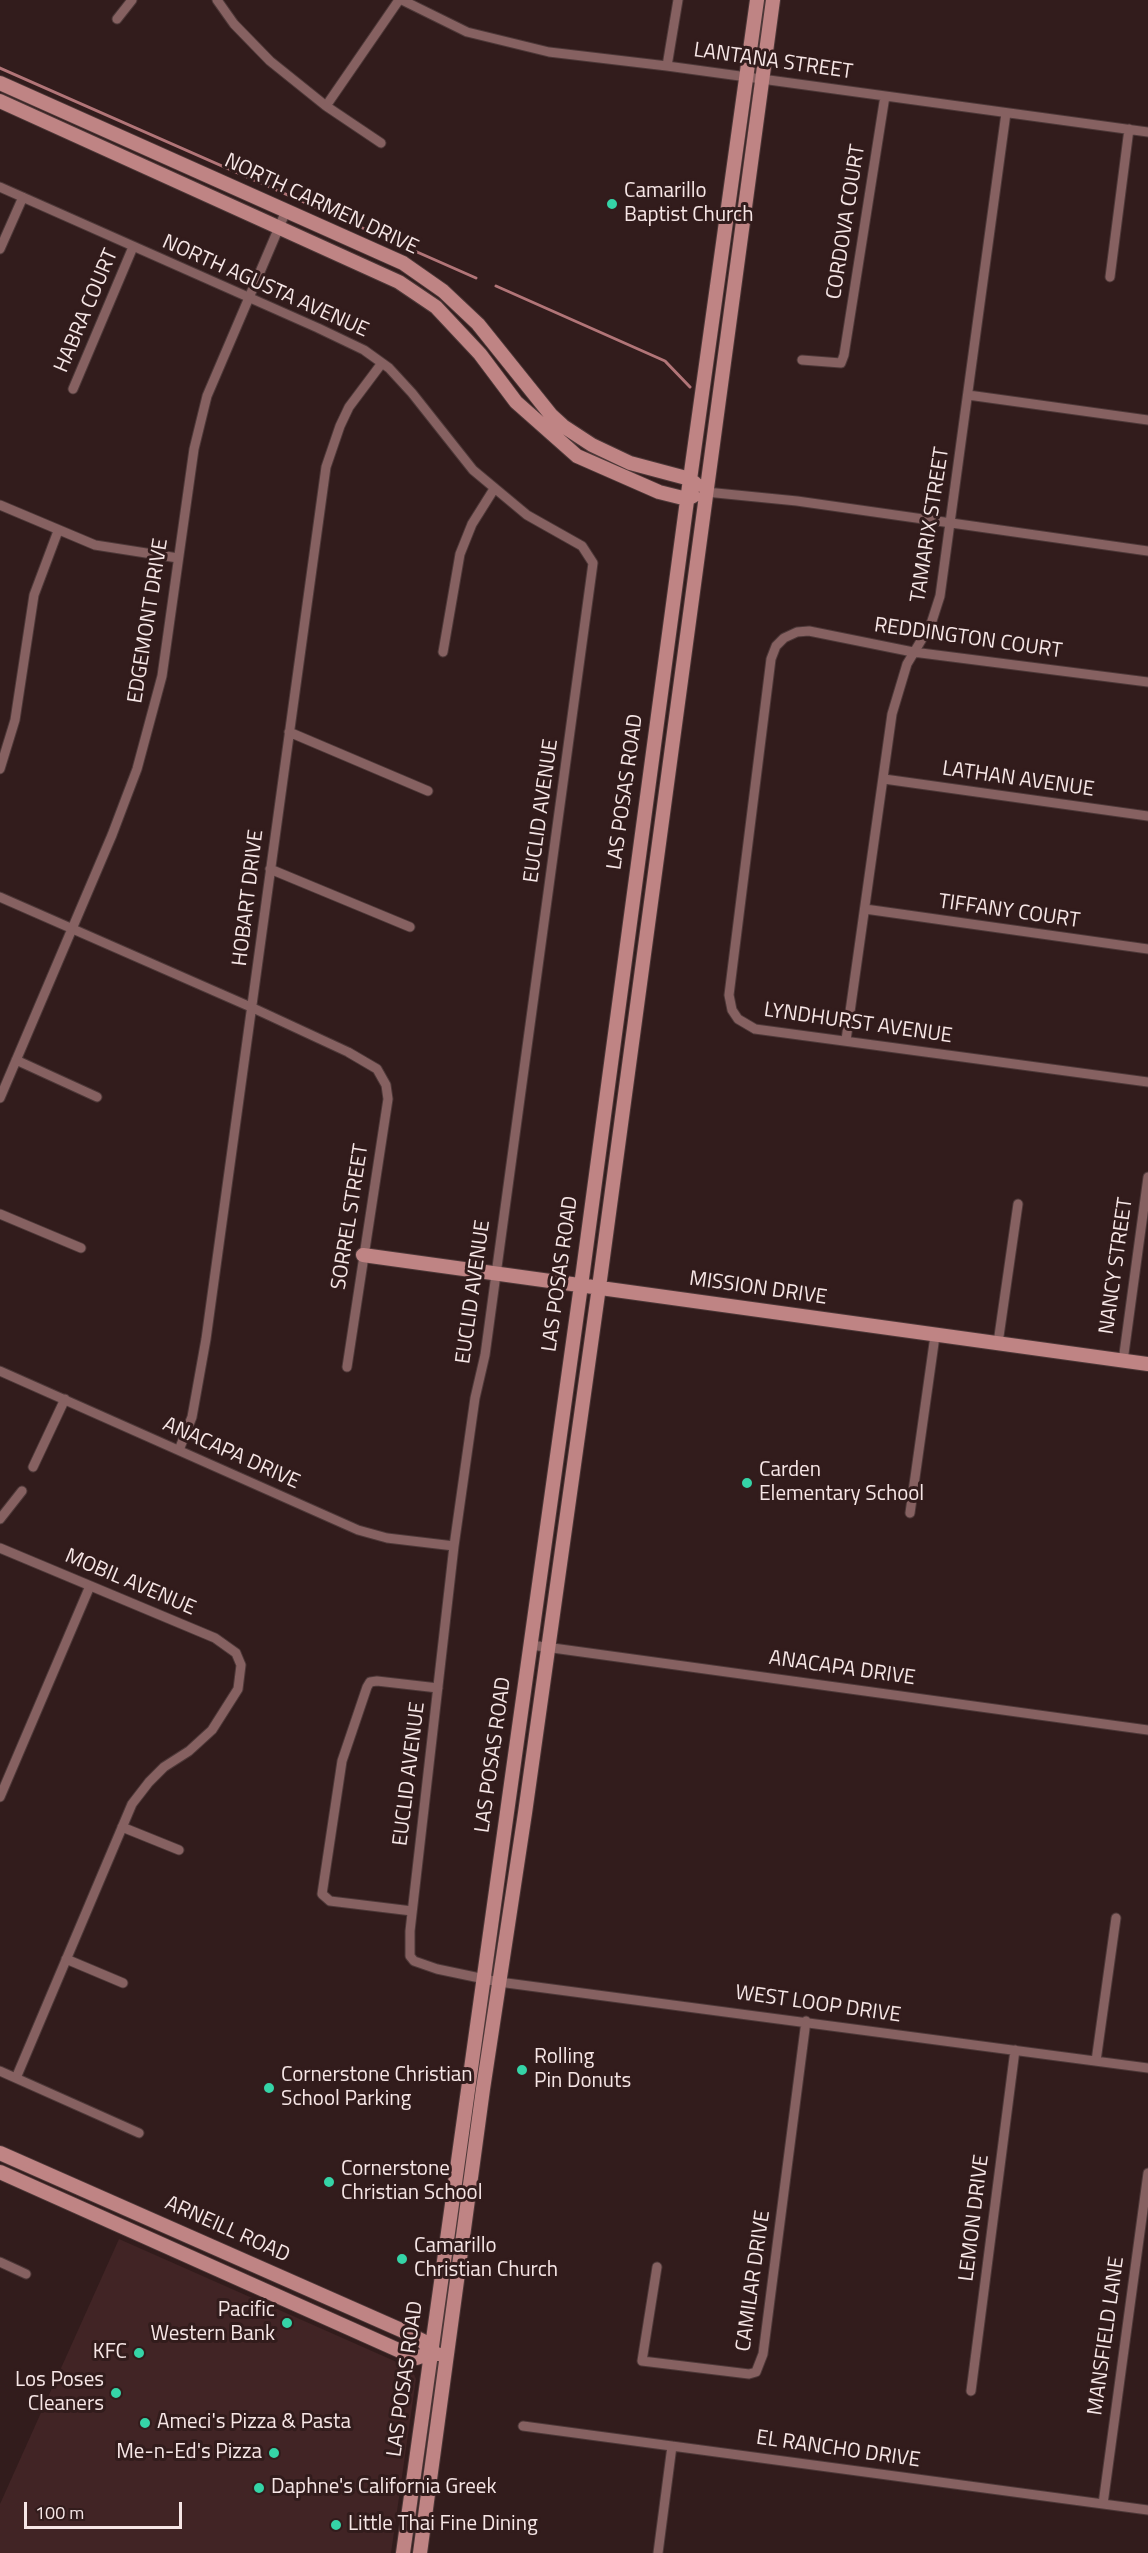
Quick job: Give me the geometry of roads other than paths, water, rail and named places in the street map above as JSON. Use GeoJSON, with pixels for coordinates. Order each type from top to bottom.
{"type":"FeatureCollection","features":[{"type":"Feature","properties":{"kind":"main road","name":"LAS POSAS ROAD"},"geometry":{"type":"LineString","coordinates":[[403,2553],[581,1285],[757,0]]}},
{"type":"Feature","properties":{"kind":"main road","name":"LAS POSAS ROAD"},"geometry":{"type":"LineString","coordinates":[[420,2553],[599,1287],[773,0]]}},
{"type":"Feature","properties":{"kind":"main road","name":"NORTH CARMEN DRIVE"},"geometry":{"type":"LineString","coordinates":[[0,83],[403,263],[443,291],[478,324],[551,415],[578,436],[630,463],[690,479],[706,492]]}},
{"type":"Feature","properties":{"kind":"main road","name":"NORTH CARMEN DRIVE"},"geometry":{"type":"LineString","coordinates":[[0,101],[399,282],[436,307],[480,354],[516,402],[577,456],[659,492],[687,499]]}},
{"type":"Feature","properties":{"kind":"main road"},"geometry":{"type":"LineString","coordinates":[[687,499],[706,492]]}},
{"type":"Feature","properties":{"kind":"main road","name":"MISSION DRIVE"},"geometry":{"type":"LineString","coordinates":[[363,1255],[1148,1364]]}},
{"type":"Feature","properties":{"kind":"main road","name":"ARNEILL ROAD"},"geometry":{"type":"LineString","coordinates":[[0,2153],[401,2330],[423,2341],[431,2353]]}},
{"type":"Feature","properties":{"kind":"main road","name":"ARNEILL ROAD"},"geometry":{"type":"LineString","coordinates":[[0,2172],[416,2358],[431,2353],[447,2357]]}},
{"type":"Feature","properties":{"kind":"street"},"geometry":{"type":"LineString","coordinates":[[117,19],[132,0]]}},
{"type":"Feature","properties":{"kind":"street"},"geometry":{"type":"LineString","coordinates":[[217,0],[262,54],[326,106],[381,143]]}},
{"type":"Feature","properties":{"kind":"street"},"geometry":{"type":"LineString","coordinates":[[326,106],[400,0]]}},
{"type":"Feature","properties":{"kind":"street","name":"LANTANA STREET"},"geometry":{"type":"LineString","coordinates":[[400,0],[467,32],[514,45],[560,54],[747,76],[1148,132]]}},
{"type":"Feature","properties":{"kind":"street"},"geometry":{"type":"LineString","coordinates":[[667,66],[678,0]]}},
{"type":"Feature","properties":{"kind":"street","name":"CORDOVA COURT"},"geometry":{"type":"LineString","coordinates":[[802,360],[841,363],[844,355],[885,96]]}},
{"type":"Feature","properties":{"kind":"street","name":"TAMARIX STREET"},"geometry":{"type":"LineString","coordinates":[[846,1040],[896,697],[914,652],[935,615],[951,522],[1006,113]]}},
{"type":"Feature","properties":{"kind":"street"},"geometry":{"type":"LineString","coordinates":[[1110,277],[1129,129]]}},
{"type":"Feature","properties":{"kind":"street","name":"NORTH AGUSTA AVENUE"},"geometry":{"type":"LineString","coordinates":[[0,187],[335,335],[382,363],[426,409],[461,457],[494,489],[527,515],[582,546],[591,556]]}},
{"type":"Feature","properties":{"kind":"street"},"geometry":{"type":"LineString","coordinates":[[0,249],[23,197]]}},
{"type":"Feature","properties":{"kind":"street","name":"EDGEMONT DRIVE"},"geometry":{"type":"LineString","coordinates":[[0,1098],[112,835],[151,721],[162,676],[194,449],[207,396],[286,211]]}},
{"type":"Feature","properties":{"kind":"street","name":"HABRA COURT"},"geometry":{"type":"LineString","coordinates":[[73,389],[133,247]]}},
{"type":"Feature","properties":{"kind":"street","name":"HOBART DRIVE"},"geometry":{"type":"LineString","coordinates":[[179,1450],[192,1417],[200,1381],[326,467],[336,436],[350,407],[382,363]]}},
{"type":"Feature","properties":{"kind":"street"},"geometry":{"type":"LineString","coordinates":[[968,395],[1148,420]]}},
{"type":"Feature","properties":{"kind":"street"},"geometry":{"type":"LineString","coordinates":[[443,652],[460,554],[472,524],[494,489]]}},
{"type":"Feature","properties":{"kind":"street"},"geometry":{"type":"LineString","coordinates":[[706,492],[951,522],[1148,551]]}},
{"type":"Feature","properties":{"kind":"street"},"geometry":{"type":"LineString","coordinates":[[0,505],[58,531],[113,550],[178,558]]}},
{"type":"Feature","properties":{"kind":"street"},"geometry":{"type":"LineString","coordinates":[[0,769],[15,720],[34,595],[58,531]]}},
{"type":"Feature","properties":{"kind":"street","name":"EUCLID AVENUE"},"geometry":{"type":"LineString","coordinates":[[483,1979],[437,1969],[412,1959],[409,1952],[412,1911],[454,1546],[495,1275],[591,588],[593,563],[591,556]]}},
{"type":"Feature","properties":{"kind":"street","name":"REDDINGTON COURT"},"geometry":{"type":"LineString","coordinates":[[784,638],[798,632],[808,631],[914,652],[1148,682]]}},
{"type":"Feature","properties":{"kind":"street","name":"LYNDHURST AVENUE"},"geometry":{"type":"LineString","coordinates":[[784,638],[776,646],[771,659],[729,987],[730,1004],[738,1019],[755,1029],[1148,1082]]}},
{"type":"Feature","properties":{"kind":"street"},"geometry":{"type":"LineString","coordinates":[[290,732],[428,791]]}},
{"type":"Feature","properties":{"kind":"street","name":"LATHAN AVENUE"},"geometry":{"type":"LineString","coordinates":[[884,779],[1148,816]]}},
{"type":"Feature","properties":{"kind":"street"},"geometry":{"type":"LineString","coordinates":[[270,870],[410,927]]}},
{"type":"Feature","properties":{"kind":"street"},"geometry":{"type":"LineString","coordinates":[[0,897],[253,1008]]}},
{"type":"Feature","properties":{"kind":"street","name":"TIFFANY COURT"},"geometry":{"type":"LineString","coordinates":[[865,909],[1148,949]]}},
{"type":"Feature","properties":{"kind":"street","name":"SORREL STREET"},"geometry":{"type":"LineString","coordinates":[[253,1008],[373,1065],[380,1074],[387,1099],[347,1367]]}},
{"type":"Feature","properties":{"kind":"street"},"geometry":{"type":"LineString","coordinates":[[16,1060],[97,1097]]}},
{"type":"Feature","properties":{"kind":"street","name":"NANCY STREET"},"geometry":{"type":"LineString","coordinates":[[1122,1360],[1148,1177]]}},
{"type":"Feature","properties":{"kind":"street"},"geometry":{"type":"LineString","coordinates":[[998,1343],[1018,1204]]}},
{"type":"Feature","properties":{"kind":"street"},"geometry":{"type":"LineString","coordinates":[[0,1214],[81,1248]]}},
{"type":"Feature","properties":{"kind":"street"},"geometry":{"type":"LineString","coordinates":[[910,1513],[934,1336]]}},
{"type":"Feature","properties":{"kind":"street","name":"ANACAPA DRIVE"},"geometry":{"type":"LineString","coordinates":[[0,1371],[358,1530],[387,1538],[454,1546]]}},
{"type":"Feature","properties":{"kind":"street"},"geometry":{"type":"LineString","coordinates":[[33,1467],[65,1399]]}},
{"type":"Feature","properties":{"kind":"street"},"geometry":{"type":"LineString","coordinates":[[0,1520],[22,1491]]}},
{"type":"Feature","properties":{"kind":"street","name":"MOBIL AVENUE"},"geometry":{"type":"LineString","coordinates":[[0,1548],[215,1638],[231,1648],[240,1660],[241,1672],[238,1689],[222,1717],[201,1741],[148,1782],[132,1804],[122,1827]]}},
{"type":"Feature","properties":{"kind":"street"},"geometry":{"type":"LineString","coordinates":[[0,1797],[90,1586]]}},
{"type":"Feature","properties":{"kind":"street","name":"ANACAPA DRIVE"},"geometry":{"type":"LineString","coordinates":[[531,1645],[1148,1730]]}},
{"type":"Feature","properties":{"kind":"street"},"geometry":{"type":"LineString","coordinates":[[412,1911],[330,1902],[322,1894],[342,1761],[367,1687],[370,1682],[377,1681],[438,1688]]}},
{"type":"Feature","properties":{"kind":"street"},"geometry":{"type":"LineString","coordinates":[[16,2078],[122,1827],[180,1850]]}},
{"type":"Feature","properties":{"kind":"street"},"geometry":{"type":"LineString","coordinates":[[1096,2061],[1116,1918]]}},
{"type":"Feature","properties":{"kind":"street"},"geometry":{"type":"LineString","coordinates":[[66,1959],[123,1983]]}},
{"type":"Feature","properties":{"kind":"street","name":"WEST LOOP DRIVE"},"geometry":{"type":"LineString","coordinates":[[483,1979],[1148,2068]]}},
{"type":"Feature","properties":{"kind":"street","name":"CAMILAR DRIVE"},"geometry":{"type":"LineString","coordinates":[[657,2268],[642,2361],[749,2374],[756,2372],[763,2354],[806,2021]]}},
{"type":"Feature","properties":{"kind":"street","name":"LEMON DRIVE"},"geometry":{"type":"LineString","coordinates":[[971,2391],[1015,2050]]}},
{"type":"Feature","properties":{"kind":"street"},"geometry":{"type":"LineString","coordinates":[[0,2071],[139,2133]]}},
{"type":"Feature","properties":{"kind":"street","name":"MANSFIELD LANE"},"geometry":{"type":"LineString","coordinates":[[1103,2504],[1148,2173]]}},
{"type":"Feature","properties":{"kind":"street"},"geometry":{"type":"LineString","coordinates":[[0,2262],[26,2274]]}},
{"type":"Feature","properties":{"kind":"street","name":"EL RANCHO DRIVE"},"geometry":{"type":"LineString","coordinates":[[523,2426],[1148,2510]]}},
{"type":"Feature","properties":{"kind":"street"},"geometry":{"type":"LineString","coordinates":[[658,2553],[672,2446]]}},
{"type":"Feature","properties":{"kind":"waterway"},"geometry":{"type":"LineString","coordinates":[[0,68],[476,278]]}},
{"type":"Feature","properties":{"kind":"waterway"},"geometry":{"type":"LineString","coordinates":[[496,286],[665,361],[690,387]]}},
{"type":"Feature","properties":{"kind":"place","name":"Camarillo Baptist Church"},"geometry":{"type":"Point","coordinates":[612,204]}},
{"type":"Feature","properties":{"kind":"place","name":"Carden Elementary School"},"geometry":{"type":"Point","coordinates":[747,1483]}},
{"type":"Feature","properties":{"kind":"place","name":"Rolling Pin Donuts"},"geometry":{"type":"Point","coordinates":[522,2070]}},
{"type":"Feature","properties":{"kind":"place","name":"Cornerstone Christian School Parking"},"geometry":{"type":"Point","coordinates":[269,2088]}},
{"type":"Feature","properties":{"kind":"place","name":"Cornerstone Christian School"},"geometry":{"type":"Point","coordinates":[329,2182]}},
{"type":"Feature","properties":{"kind":"place","name":"Camarillo Christian Church"},"geometry":{"type":"Point","coordinates":[402,2259]}},
{"type":"Feature","properties":{"kind":"place","name":"Pacific Western Bank"},"geometry":{"type":"Point","coordinates":[287,2323]}},
{"type":"Feature","properties":{"kind":"place","name":"KFC"},"geometry":{"type":"Point","coordinates":[139,2353]}},
{"type":"Feature","properties":{"kind":"place","name":"Los Poses Cleaners"},"geometry":{"type":"Point","coordinates":[116,2393]}},
{"type":"Feature","properties":{"kind":"place","name":"Ameci's Pizza & Pasta"},"geometry":{"type":"Point","coordinates":[145,2423]}},
{"type":"Feature","properties":{"kind":"place","name":"Me-n-Ed's Pizza"},"geometry":{"type":"Point","coordinates":[274,2453]}},
{"type":"Feature","properties":{"kind":"place","name":"Daphne's California Greek"},"geometry":{"type":"Point","coordinates":[259,2488]}},
{"type":"Feature","properties":{"kind":"place","name":"Little Thai Fine Dining"},"geometry":{"type":"Point","coordinates":[336,2525]}}]}
